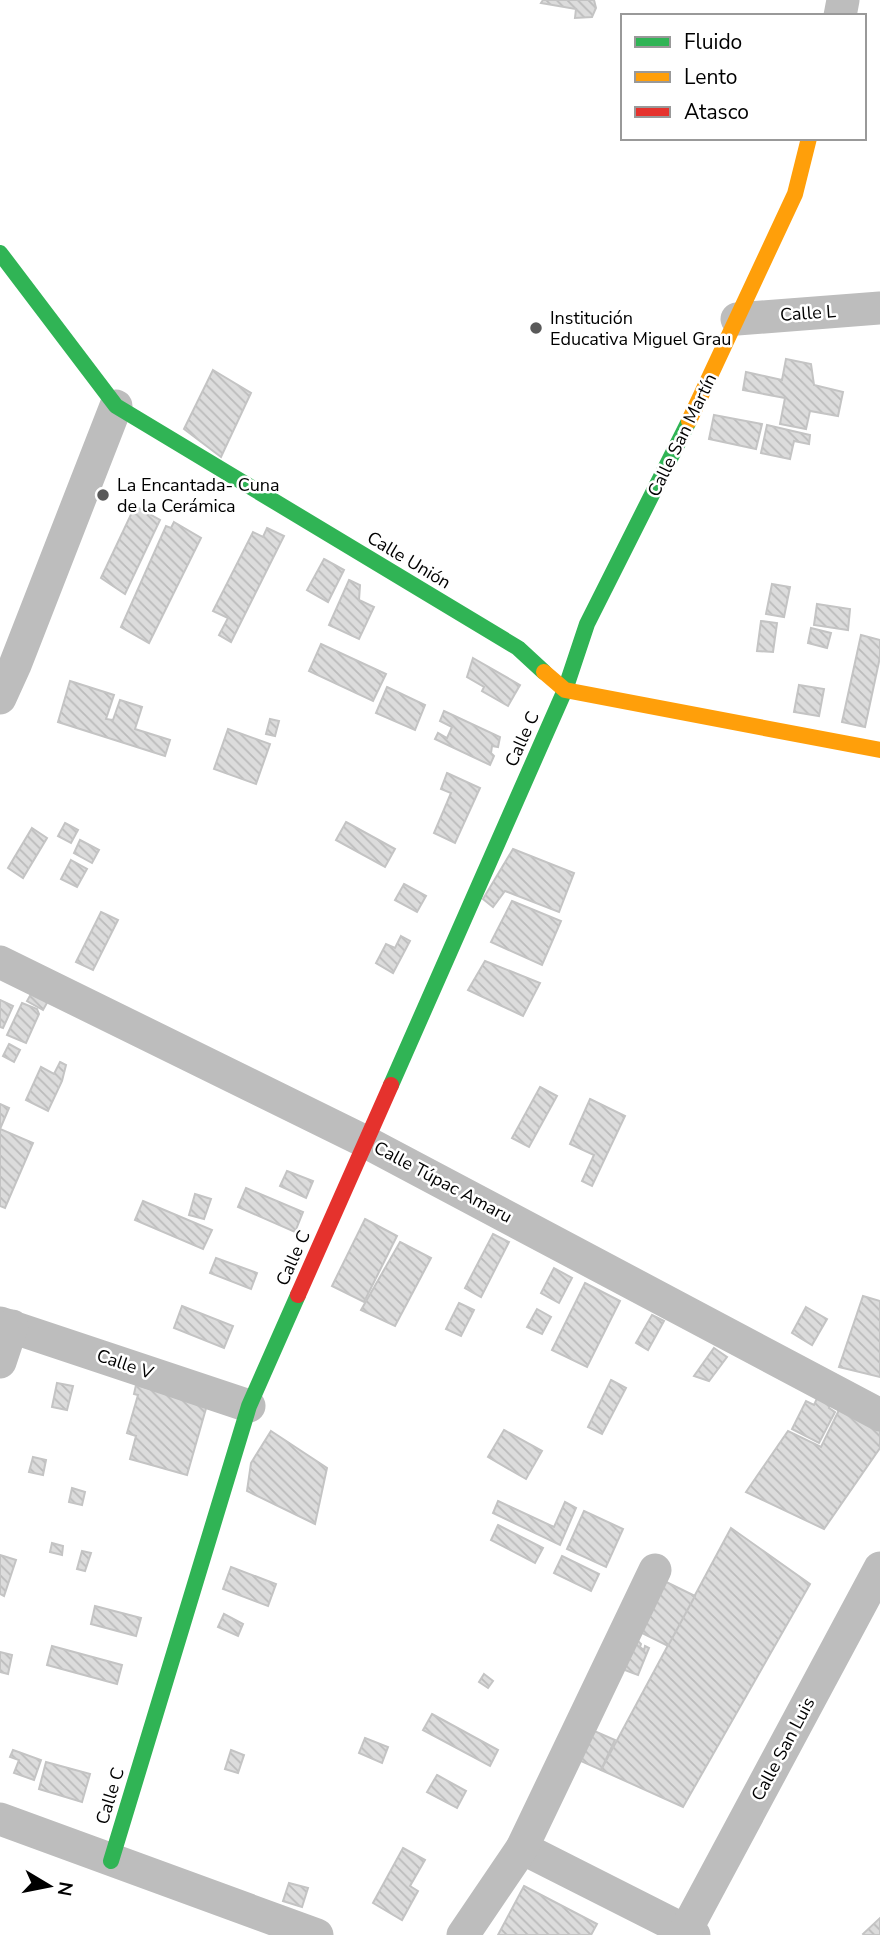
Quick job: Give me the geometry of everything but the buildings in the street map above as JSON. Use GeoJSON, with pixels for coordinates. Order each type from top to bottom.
{"type":"FeatureCollection","features":[{"type":"Feature","properties":{"kind":"street","name":"Calle San Martín"},"geometry":{"type":"LineString","coordinates":[[565,690],[587,624],[666,470],[795,194],[808,140]]}},
{"type":"Feature","properties":{"kind":"street","name":"Calle Unión"},"geometry":{"type":"LineString","coordinates":[[0,253],[116,406],[518,648],[565,690]]}},
{"type":"Feature","properties":{"kind":"street","name":"Calle L"},"geometry":{"type":"LineString","coordinates":[[737,318],[880,308]]}},
{"type":"Feature","properties":{"kind":"street"},"geometry":{"type":"LineString","coordinates":[[0,698],[15,666],[116,406]]}},
{"type":"Feature","properties":{"kind":"street"},"geometry":{"type":"LineString","coordinates":[[565,690],[880,750]]}},
{"type":"Feature","properties":{"kind":"street","name":"Calle C"},"geometry":{"type":"LineString","coordinates":[[111,1861],[249,1406],[565,690]]}},
{"type":"Feature","properties":{"kind":"street","name":"Calle Túpac Amaru"},"geometry":{"type":"LineString","coordinates":[[0,962],[365,1141],[880,1415]]}},
{"type":"Feature","properties":{"kind":"street"},"geometry":{"type":"LineString","coordinates":[[0,1362],[6,1324]]}},
{"type":"Feature","properties":{"kind":"street","name":"Calle V"},"geometry":{"type":"LineString","coordinates":[[6,1324],[249,1406]]}},
{"type":"Feature","properties":{"kind":"street","name":"Calle San Luis"},"geometry":{"type":"LineString","coordinates":[[690,1933],[880,1568]]}},
{"type":"Feature","properties":{"kind":"street"},"geometry":{"type":"LineString","coordinates":[[463,1935],[522,1848],[655,1570]]}},
{"type":"Feature","properties":{"kind":"street"},"geometry":{"type":"LineString","coordinates":[[0,1819],[317,1935]]}},
{"type":"Feature","properties":{"kind":"street"},"geometry":{"type":"LineString","coordinates":[[522,1848],[690,1933]]}},
{"type":"Feature","properties":{"kind":"traffic: fast"},"geometry":{"type":"LineString","coordinates":[[0,253],[116,406],[518,648],[544,672]]}},
{"type":"Feature","properties":{"kind":"traffic: fast"},"geometry":{"type":"LineString","coordinates":[[391,1085],[565,690],[587,624],[689,421]]}},
{"type":"Feature","properties":{"kind":"traffic: fast"},"geometry":{"type":"LineString","coordinates":[[111,1861],[249,1406],[298,1295]]}},
{"type":"Feature","properties":{"kind":"traffic: slow"},"geometry":{"type":"LineString","coordinates":[[689,421],[795,194],[808,140]]}},
{"type":"Feature","properties":{"kind":"traffic: slow"},"geometry":{"type":"LineString","coordinates":[[544,672],[565,690],[880,750]]}},
{"type":"Feature","properties":{"kind":"traffic: jam"},"geometry":{"type":"LineString","coordinates":[[298,1295],[391,1085]]}},
{"type":"Feature","properties":{"kind":"place","name":"Institución Educativa Miguel Grau"},"geometry":{"type":"Point","coordinates":[536,328]}},
{"type":"Feature","properties":{"kind":"place","name":"La Encantada- Cuna de la Cerámica"},"geometry":{"type":"Point","coordinates":[103,495]}}]}
